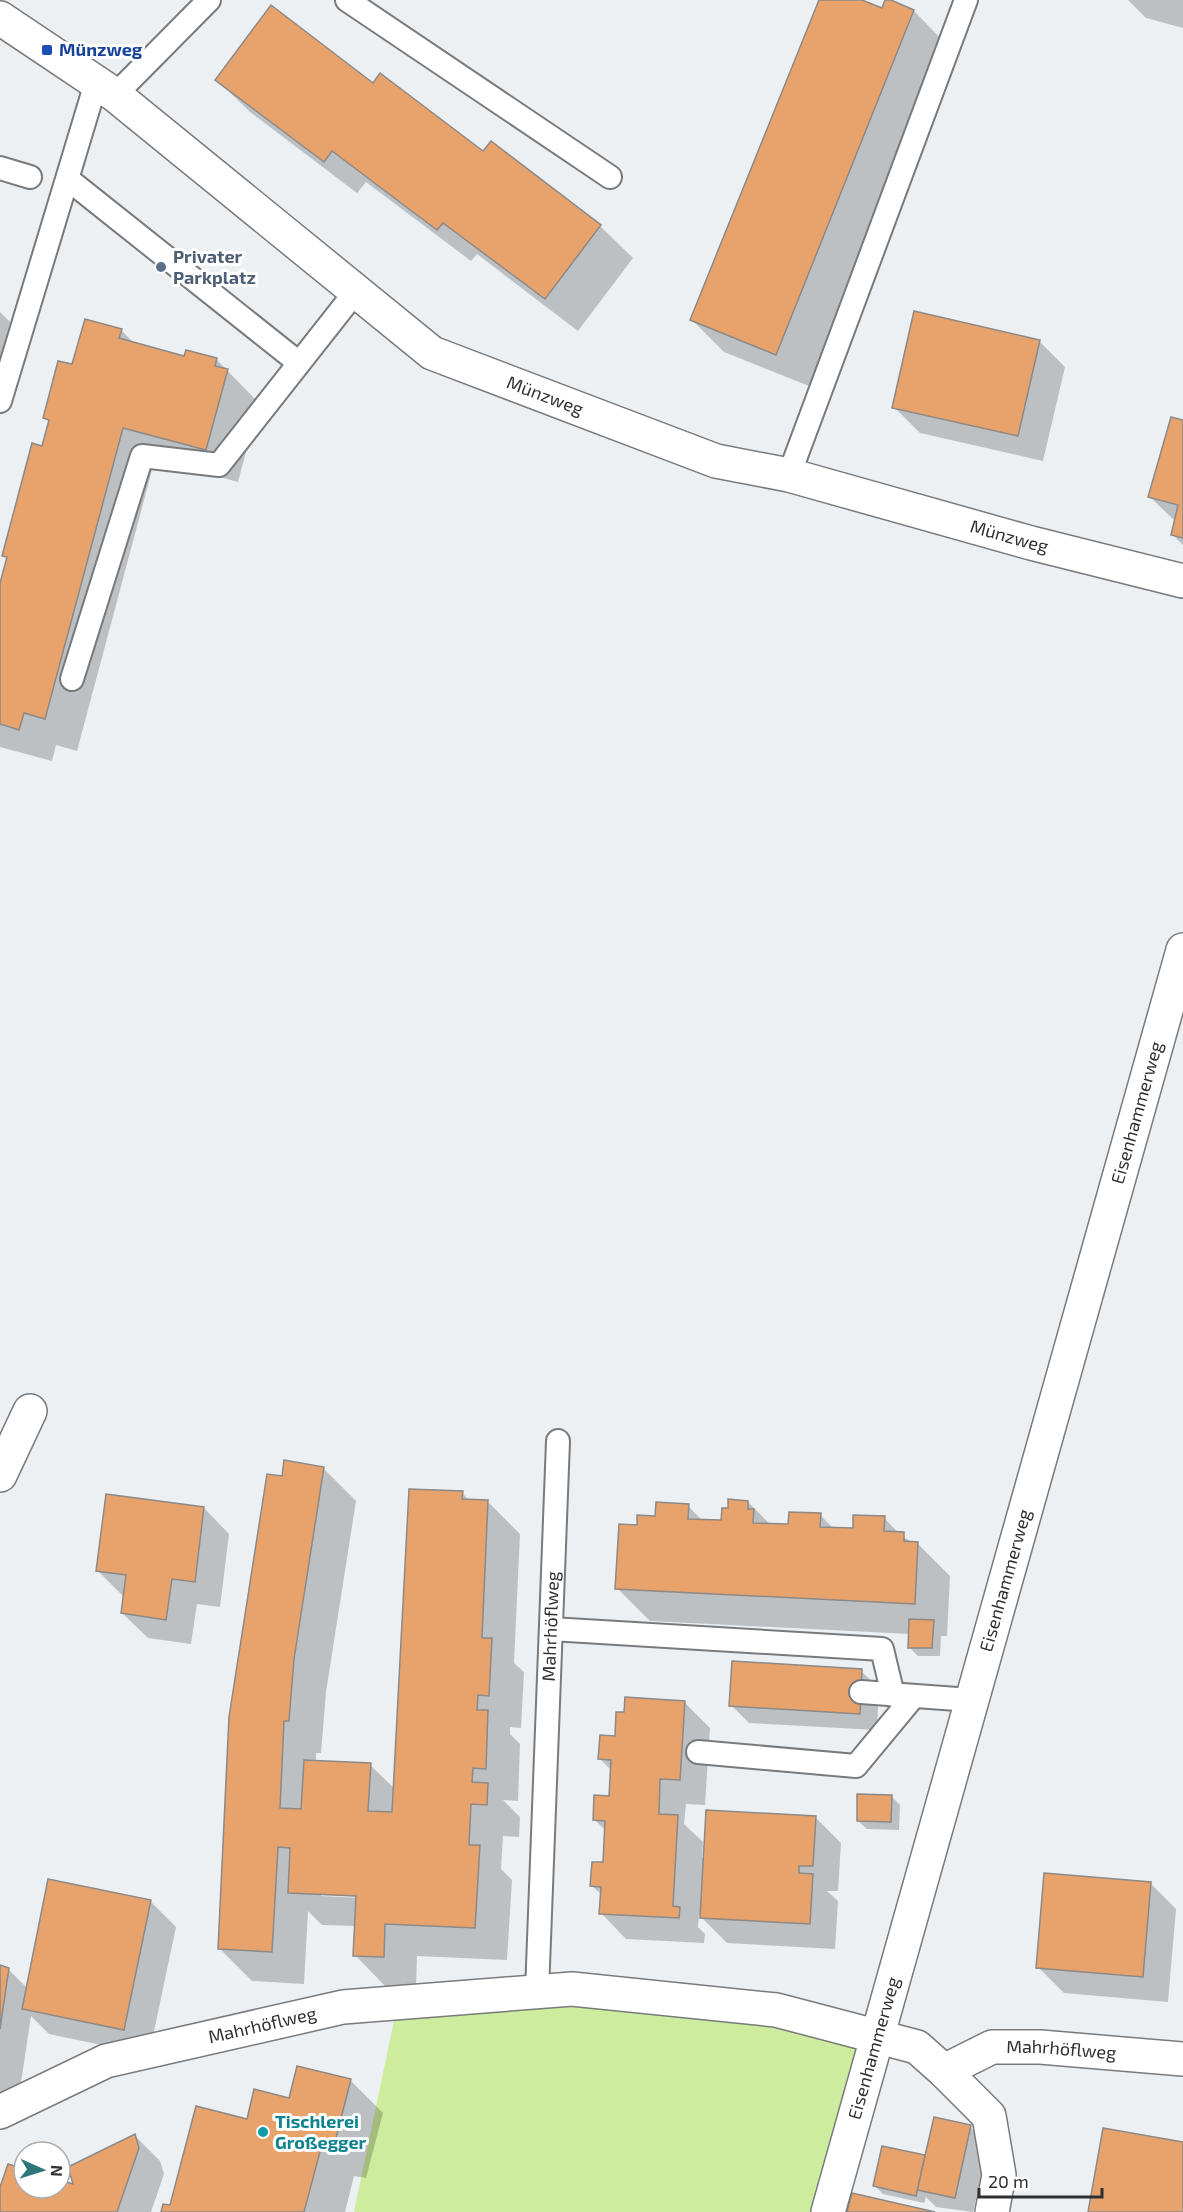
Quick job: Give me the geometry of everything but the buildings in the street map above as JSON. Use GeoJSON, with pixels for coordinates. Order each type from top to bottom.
{"type":"FeatureCollection","features":[{"type":"Feature","properties":{"kind":"street","name":"Münzweg"},"geometry":{"type":"LineString","coordinates":[[0,18],[106,89],[432,352],[716,461],[789,475],[1031,543],[1183,581]]}},
{"type":"Feature","properties":{"kind":"street","name":"Eisenhammerweg"},"geometry":{"type":"LineString","coordinates":[[828,2212],[1183,950]]}},
{"type":"Feature","properties":{"kind":"street"},"geometry":{"type":"LineString","coordinates":[[0,1475],[30,1411]]}},
{"type":"Feature","properties":{"kind":"street","name":"Mahrhöflweg"},"geometry":{"type":"LineString","coordinates":[[0,2112],[106,2061],[343,2007],[572,1989],[776,2010],[917,2047],[989,2116],[999,2175],[992,2212]]}},
{"type":"Feature","properties":{"kind":"street","name":"Mahrhöflweg"},"geometry":{"type":"LineString","coordinates":[[944,2071],[992,2047],[1040,2048],[1183,2059]]}},
{"type":"Feature","properties":{"kind":"lane"},"geometry":{"type":"LineString","coordinates":[[0,401],[69,180],[106,89],[209,0]]}},
{"type":"Feature","properties":{"kind":"lane"},"geometry":{"type":"LineString","coordinates":[[347,0],[610,177]]}},
{"type":"Feature","properties":{"kind":"lane"},"geometry":{"type":"LineString","coordinates":[[789,475],[966,0]]}},
{"type":"Feature","properties":{"kind":"lane"},"geometry":{"type":"LineString","coordinates":[[0,168],[30,177]]}},
{"type":"Feature","properties":{"kind":"lane"},"geometry":{"type":"LineString","coordinates":[[69,180],[299,363]]}},
{"type":"Feature","properties":{"kind":"lane"},"geometry":{"type":"LineString","coordinates":[[72,678],[142,456],[219,465],[356,291]]}},
{"type":"Feature","properties":{"kind":"lane","name":"Mahrhöflweg"},"geometry":{"type":"LineString","coordinates":[[537,1992],[558,1441]]}},
{"type":"Feature","properties":{"kind":"lane"},"geometry":{"type":"LineString","coordinates":[[551,1629],[882,1648],[904,1695]]}},
{"type":"Feature","properties":{"kind":"lane"},"geometry":{"type":"LineString","coordinates":[[861,1692],[971,1700]]}},
{"type":"Feature","properties":{"kind":"lane"},"geometry":{"type":"LineString","coordinates":[[698,1752],[856,1766],[904,1695]]}},
{"type":"Feature","properties":{"kind":"green space"},"geometry":{"type":"Polygon","coordinates":[[[571,1998],[773,2021],[861,2045],[810,2212],[354,2212],[396,2011],[571,1998]]]}},
{"type":"Feature","properties":{"kind":"place","name":"Münzweg"},"geometry":{"type":"Point","coordinates":[47,50]}},
{"type":"Feature","properties":{"kind":"place","name":"Privater Parkplatz"},"geometry":{"type":"Point","coordinates":[161,267]}},
{"type":"Feature","properties":{"kind":"place","name":"Tischlerei Großegger"},"geometry":{"type":"Point","coordinates":[263,2132]}}]}
